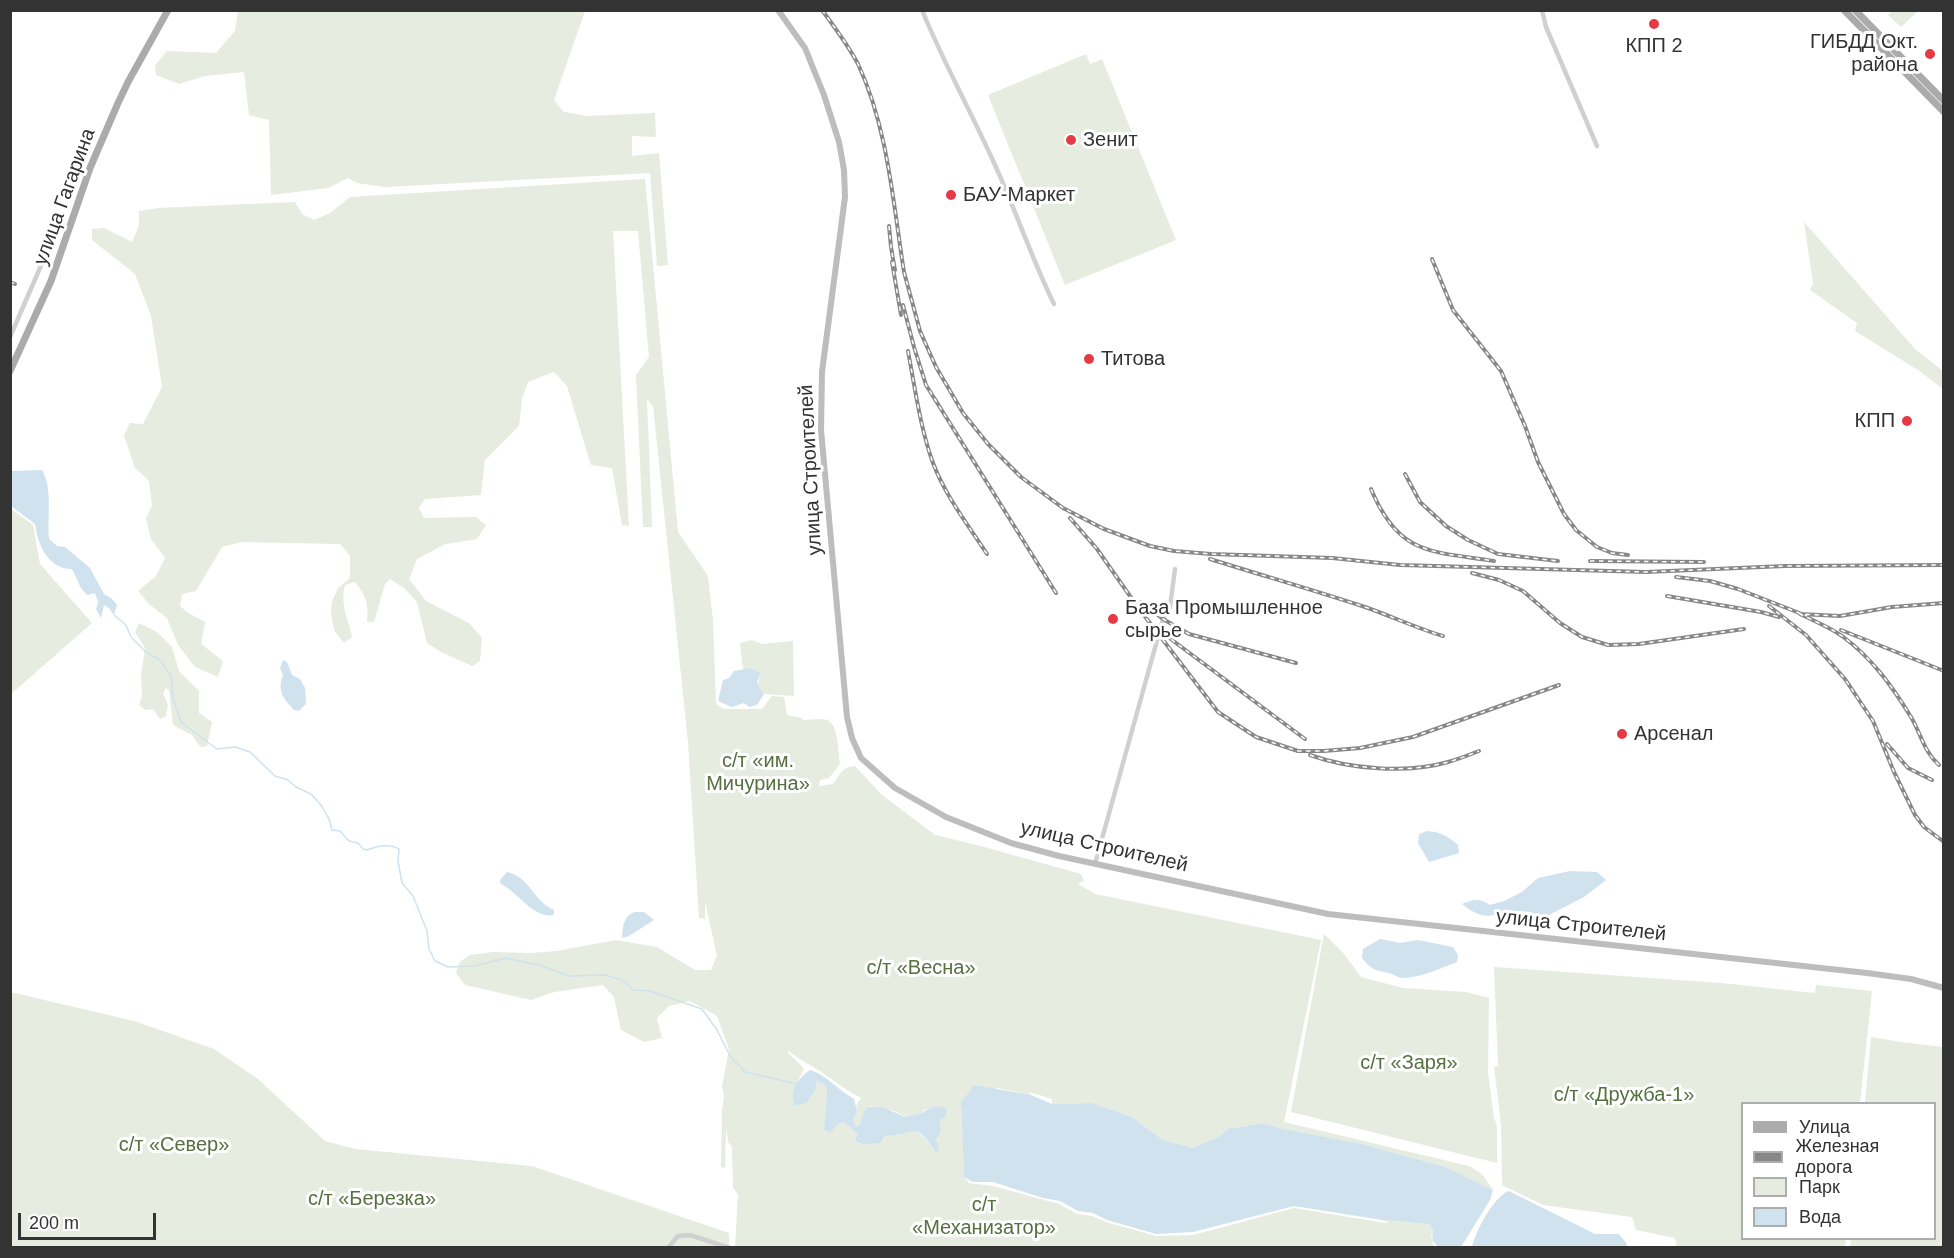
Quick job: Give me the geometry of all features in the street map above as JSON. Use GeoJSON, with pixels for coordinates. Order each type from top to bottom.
{"type":"FeatureCollection","features":[{"type":"Feature","properties":{"kind":"main road"},"geometry":{"type":"LineString","coordinates":[[154,36],[162,10]]}},
{"type":"Feature","properties":{"kind":"main road"},"geometry":{"type":"LineString","coordinates":[[154,36],[168,10]]}},
{"type":"Feature","properties":{"kind":"main road","name":"улица Строителей"},"geometry":{"type":"LineString","coordinates":[[778,10],[805,48],[824,95],[839,142],[844,170],[845,197],[822,372],[821,430],[847,717],[852,738],[861,758],[895,788],[937,812],[1011,843],[1059,856],[1328,914],[1867,973],[1911,979],[1944,988]]}},
{"type":"Feature","properties":{"kind":"main road"},"geometry":{"type":"LineString","coordinates":[[1844,10],[1944,112]]}},
{"type":"Feature","properties":{"kind":"main road"},"geometry":{"type":"LineString","coordinates":[[1855,10],[1944,101]]}},
{"type":"Feature","properties":{"kind":"main road","name":"улица Гагарина"},"geometry":{"type":"LineString","coordinates":[[10,371],[51,281],[94,159],[128,82],[154,36]]}},
{"type":"Feature","properties":{"kind":"street"},"geometry":{"type":"LineString","coordinates":[[922,10],[936,46],[990,153],[1054,304]]}},
{"type":"Feature","properties":{"kind":"street"},"geometry":{"type":"LineString","coordinates":[[1542,10],[1546,27],[1597,146]]}},
{"type":"Feature","properties":{"kind":"street"},"geometry":{"type":"LineString","coordinates":[[10,337],[53,238]]}},
{"type":"Feature","properties":{"kind":"street"},"geometry":{"type":"LineString","coordinates":[[1095,864],[1162,625],[1170,607],[1175,569]]}},
{"type":"Feature","properties":{"kind":"street"},"geometry":{"type":"LineString","coordinates":[[668,1248],[678,1236],[690,1234],[730,1248]]}},
{"type":"Feature","properties":{"kind":"green space"},"geometry":{"type":"Polygon","coordinates":[[[293,10],[305,12],[309,10],[585,11],[554,100],[564,112],[587,116],[655,113],[656,137],[632,136],[632,156],[659,153],[668,265],[657,266],[650,173],[385,187],[357,183],[348,178],[328,188],[271,195],[269,120],[249,115],[244,72],[205,76],[179,84],[156,75],[155,65],[167,51],[216,53],[235,31],[238,11],[293,10]]]}},
{"type":"Feature","properties":{"kind":"green space"},"geometry":{"type":"Polygon","coordinates":[[[1893,10],[1918,11],[1901,27],[1888,15],[1893,10]]]}},
{"type":"Feature","properties":{"kind":"green space","name":"Зенит"},"geometry":{"type":"Polygon","coordinates":[[[1086,54],[1090,64],[1102,59],[1176,240],[1065,285],[988,95],[1086,54]]]}},
{"type":"Feature","properties":{"kind":"green space"},"geometry":{"type":"Polygon","coordinates":[[[645,179],[678,532],[708,576],[713,621],[716,704],[723,709],[762,709],[772,696],[784,697],[787,715],[803,720],[827,720],[836,733],[840,764],[829,778],[820,780],[819,786],[833,784],[844,769],[855,766],[882,795],[935,835],[1081,874],[1084,881],[1078,884],[1095,894],[1321,940],[1284,1122],[1469,1166],[1482,1174],[1493,1190],[1446,1167],[1358,1143],[1264,1124],[1229,1128],[1218,1137],[1193,1148],[1163,1140],[1132,1117],[1092,1103],[1052,1104],[1052,1099],[1029,1092],[1031,1095],[997,1088],[961,1103],[964,1177],[969,1183],[993,1186],[1059,1204],[1077,1214],[1092,1216],[1156,1236],[1193,1235],[1294,1208],[1385,1223],[1389,1223],[1382,1220],[1429,1224],[1433,1230],[1431,1235],[1434,1243],[1431,1241],[1435,1247],[735,1247],[738,1195],[733,1187],[732,1148],[728,1141],[726,1127],[725,1168],[721,1167],[724,1096],[722,1086],[729,1049],[717,1016],[690,1001],[669,1006],[657,1018],[662,1038],[644,1042],[621,1030],[614,997],[603,985],[554,992],[531,1000],[465,985],[456,973],[460,962],[470,955],[493,952],[557,951],[616,940],[657,947],[695,970],[711,970],[717,956],[705,901],[705,919],[699,918],[688,742],[653,406],[647,399],[652,527],[643,527],[636,375],[649,357],[638,231],[613,231],[629,526],[622,525],[612,468],[591,465],[567,386],[554,372],[528,382],[522,399],[519,426],[485,460],[481,495],[425,499],[419,508],[424,518],[476,517],[486,525],[477,539],[445,544],[417,559],[409,579],[426,601],[469,623],[482,638],[480,661],[472,666],[427,643],[417,602],[404,588],[390,579],[385,584],[374,622],[367,622],[366,600],[355,582],[345,585],[344,606],[352,637],[344,643],[334,630],[331,613],[332,601],[338,588],[350,578],[350,556],[340,544],[242,542],[222,547],[196,591],[182,594],[180,606],[205,622],[201,644],[223,661],[218,677],[195,667],[178,645],[167,618],[149,604],[138,591],[156,576],[165,558],[151,539],[146,518],[152,506],[149,481],[135,468],[124,435],[130,423],[143,424],[162,387],[151,316],[135,274],[92,240],[92,229],[104,228],[132,242],[139,225],[139,211],[158,208],[295,202],[302,214],[314,220],[330,213],[350,197],[645,179]],[[788,1050],[789,1054],[804,1068],[793,1092],[795,1106],[807,1103],[816,1089],[817,1080],[827,1089],[824,1129],[830,1132],[839,1123],[844,1122],[858,1134],[856,1141],[866,1144],[884,1140],[886,1136],[916,1132],[925,1138],[937,1154],[936,1140],[941,1132],[940,1119],[926,1109],[919,1114],[905,1117],[887,1109],[868,1107],[862,1117],[861,1125],[856,1127],[853,1119],[857,1112],[856,1106],[861,1098],[788,1050]]]}},
{"type":"Feature","properties":{"kind":"green space"},"geometry":{"type":"Polygon","coordinates":[[[1804,222],[1915,349],[1943,371],[1943,389],[1918,370],[1855,331],[1857,323],[1810,290],[1813,283],[1804,222]]]}},
{"type":"Feature","properties":{"kind":"green space"},"geometry":{"type":"Polygon","coordinates":[[[11,509],[33,525],[40,564],[92,623],[11,694],[11,509]]]}},
{"type":"Feature","properties":{"kind":"green space"},"geometry":{"type":"Polygon","coordinates":[[[139,623],[157,632],[172,647],[179,671],[199,691],[199,713],[212,722],[207,746],[200,747],[192,735],[173,725],[169,690],[166,688],[163,693],[168,705],[166,716],[160,719],[153,709],[145,710],[139,705],[142,696],[141,676],[145,648],[135,632],[139,623]]]}},
{"type":"Feature","properties":{"kind":"green space"},"geometry":{"type":"Polygon","coordinates":[[[752,640],[762,644],[793,641],[794,696],[764,694],[758,684],[761,673],[751,668],[743,670],[740,643],[752,640]]]}},
{"type":"Feature","properties":{"kind":"green space","name":"с/т «Заря»"},"geometry":{"type":"Polygon","coordinates":[[[1324,934],[1344,954],[1361,977],[1403,988],[1466,992],[1489,998],[1488,1073],[1497,1126],[1497,1163],[1291,1112],[1324,934]]]}},
{"type":"Feature","properties":{"kind":"green space","name":"с/т «Дружба-1»"},"geometry":{"type":"Polygon","coordinates":[[[1494,967],[1721,983],[1815,993],[1816,985],[1872,991],[1860,1102],[1741,1102],[1741,1240],[1846,1240],[1845,1247],[1677,1247],[1675,1238],[1636,1230],[1632,1217],[1543,1205],[1502,1185],[1501,1124],[1494,1067],[1498,1066],[1494,967]]]}},
{"type":"Feature","properties":{"kind":"green space","name":"с/т «Север»"},"geometry":{"type":"Polygon","coordinates":[[[10,992],[134,1021],[214,1049],[258,1079],[325,1141],[355,1149],[532,1166],[729,1233],[729,1247],[11,1247],[10,992]]]}},
{"type":"Feature","properties":{"kind":"green space"},"geometry":{"type":"Polygon","coordinates":[[[1871,1037],[1943,1047],[1943,1247],[1850,1247],[1851,1240],[1936,1240],[1936,1102],[1865,1102],[1871,1037]]]}},
{"type":"Feature","properties":{"kind":"water"},"geometry":{"type":"Polygon","coordinates":[[[42,470],[49,494],[49,539],[57,546],[65,547],[90,568],[104,594],[117,605],[114,615],[104,605],[101,618],[96,609],[98,602],[95,593],[87,595],[72,569],[57,565],[51,560],[42,547],[35,524],[11,506],[11,471],[42,470]]]}},
{"type":"Feature","properties":{"kind":"water"},"geometry":{"type":"Polygon","coordinates":[[[283,660],[287,662],[292,675],[300,679],[305,688],[306,704],[299,711],[294,710],[282,694],[283,675],[280,668],[283,660]]]}},
{"type":"Feature","properties":{"kind":"water"},"geometry":{"type":"Polygon","coordinates":[[[751,668],[761,673],[757,683],[764,694],[757,705],[749,707],[744,703],[732,707],[718,701],[723,680],[729,678],[734,671],[751,668]]]}},
{"type":"Feature","properties":{"kind":"water"},"geometry":{"type":"Polygon","coordinates":[[[1427,831],[1440,833],[1451,839],[1458,845],[1459,853],[1429,862],[1418,843],[1419,834],[1427,831]]]}},
{"type":"Feature","properties":{"kind":"water"},"geometry":{"type":"Polygon","coordinates":[[[1570,871],[1597,872],[1606,880],[1584,897],[1545,917],[1521,911],[1486,916],[1471,911],[1462,904],[1477,900],[1490,905],[1504,901],[1522,892],[1538,878],[1570,871]]]}},
{"type":"Feature","properties":{"kind":"water"},"geometry":{"type":"Polygon","coordinates":[[[507,872],[521,878],[541,901],[554,910],[554,915],[546,915],[532,909],[501,884],[500,880],[507,872]]]}},
{"type":"Feature","properties":{"kind":"water"},"geometry":{"type":"Polygon","coordinates":[[[635,912],[644,912],[654,920],[622,938],[626,919],[635,912]]]}},
{"type":"Feature","properties":{"kind":"water"},"geometry":{"type":"Polygon","coordinates":[[[1380,939],[1400,943],[1418,940],[1453,947],[1458,955],[1457,962],[1424,975],[1410,978],[1399,977],[1374,969],[1362,958],[1363,949],[1380,939]]]}},
{"type":"Feature","properties":{"kind":"water"},"geometry":{"type":"Polygon","coordinates":[[[810,1070],[821,1075],[854,1099],[857,1112],[853,1119],[856,1127],[860,1125],[867,1107],[883,1107],[905,1117],[919,1114],[935,1106],[947,1108],[945,1117],[940,1120],[941,1132],[936,1140],[939,1149],[937,1154],[925,1137],[916,1132],[886,1136],[880,1143],[867,1144],[855,1140],[858,1134],[844,1122],[839,1123],[830,1133],[824,1129],[827,1089],[824,1084],[817,1080],[816,1089],[807,1103],[795,1106],[793,1101],[795,1086],[810,1070]]]}},
{"type":"Feature","properties":{"kind":"water"},"geometry":{"type":"Polygon","coordinates":[[[974,1085],[1031,1095],[1052,1104],[1092,1103],[1132,1117],[1163,1140],[1193,1148],[1218,1137],[1229,1128],[1259,1124],[1271,1125],[1358,1143],[1446,1167],[1493,1190],[1490,1200],[1461,1247],[1438,1247],[1429,1224],[1382,1220],[1294,1206],[1193,1232],[1156,1234],[1107,1220],[1093,1213],[1078,1211],[1060,1201],[993,1182],[973,1182],[964,1177],[961,1103],[974,1085]]]}},
{"type":"Feature","properties":{"kind":"water"},"geometry":{"type":"Polygon","coordinates":[[[1509,1191],[1595,1234],[1619,1234],[1627,1244],[1626,1247],[1472,1247],[1491,1207],[1509,1191]]]}},
{"type":"Feature","properties":{"kind":"waterway"},"geometry":{"type":"LineString","coordinates":[[114,615],[126,625],[131,637],[145,651],[161,661],[171,676],[173,699],[181,722],[217,749],[235,747],[250,752],[275,776],[288,780],[296,787],[311,794],[321,805],[332,830],[340,831],[349,841],[358,843],[367,850],[383,846],[399,849],[398,861],[402,883],[413,896],[427,931],[429,949],[435,961],[448,967],[474,966],[506,958],[539,965],[569,976],[605,975],[622,980],[633,990],[650,991],[702,1009],[717,1030],[730,1056],[745,1072],[797,1084]]}},
{"type":"Feature","properties":{"kind":"railway"},"geometry":{"type":"LineString","coordinates":[[822,10],[846,43],[868,88],[883,140],[904,272],[920,331],[936,367],[963,413],[988,444],[1021,477],[1063,508],[1104,529],[1150,546],[1174,551],[1332,558],[1400,565],[1646,572],[1785,566],[1944,565]]}},
{"type":"Feature","properties":{"kind":"railway"},"geometry":{"type":"LineString","coordinates":[[889,226],[895,270]]}},
{"type":"Feature","properties":{"kind":"railway"},"geometry":{"type":"LineString","coordinates":[[1432,259],[1453,310],[1501,371],[1538,462],[1564,514],[1576,530],[1597,547],[1612,553],[1628,555]]}},
{"type":"Feature","properties":{"kind":"railway"},"geometry":{"type":"LineString","coordinates":[[892,262],[901,315]]}},
{"type":"Feature","properties":{"kind":"railway"},"geometry":{"type":"LineString","coordinates":[[10,282],[15,284]]}},
{"type":"Feature","properties":{"kind":"railway"},"geometry":{"type":"LineString","coordinates":[[903,305],[926,385],[1056,593]]}},
{"type":"Feature","properties":{"kind":"railway"},"geometry":{"type":"LineString","coordinates":[[908,351],[921,421],[933,463],[950,498],[987,554]]}},
{"type":"Feature","properties":{"kind":"railway"},"geometry":{"type":"LineString","coordinates":[[1405,474],[1420,502],[1446,526],[1468,540],[1498,554],[1558,561]]}},
{"type":"Feature","properties":{"kind":"railway"},"geometry":{"type":"LineString","coordinates":[[1371,489],[1393,527],[1406,539],[1435,551],[1494,561]]}},
{"type":"Feature","properties":{"kind":"railway"},"geometry":{"type":"LineString","coordinates":[[1070,518],[1097,549],[1137,606],[1218,712],[1256,737],[1298,751],[1360,748],[1413,737],[1559,685]]}},
{"type":"Feature","properties":{"kind":"railway"},"geometry":{"type":"LineString","coordinates":[[1210,559],[1365,607],[1443,636]]}},
{"type":"Feature","properties":{"kind":"railway"},"geometry":{"type":"LineString","coordinates":[[1590,561],[1704,562]]}},
{"type":"Feature","properties":{"kind":"railway"},"geometry":{"type":"LineString","coordinates":[[1472,573],[1499,580],[1523,591],[1560,623],[1582,637],[1608,645],[1639,644],[1744,629]]}},
{"type":"Feature","properties":{"kind":"railway"},"geometry":{"type":"LineString","coordinates":[[1676,577],[1710,581],[1738,589],[1807,616]]}},
{"type":"Feature","properties":{"kind":"railway"},"geometry":{"type":"LineString","coordinates":[[1667,596],[1779,617]]}},
{"type":"Feature","properties":{"kind":"railway"},"geometry":{"type":"LineString","coordinates":[[1141,602],[1163,619],[1189,634],[1296,663]]}},
{"type":"Feature","properties":{"kind":"railway"},"geometry":{"type":"LineString","coordinates":[[1939,765],[1926,749],[1904,706],[1872,663],[1842,636],[1800,614],[1840,616],[1892,607],[1944,603]]}},
{"type":"Feature","properties":{"kind":"railway"},"geometry":{"type":"LineString","coordinates":[[1769,606],[1806,635],[1845,679],[1873,721],[1915,815],[1924,827],[1944,842]]}},
{"type":"Feature","properties":{"kind":"railway"},"geometry":{"type":"LineString","coordinates":[[1841,630],[1944,671]]}},
{"type":"Feature","properties":{"kind":"railway"},"geometry":{"type":"LineString","coordinates":[[1164,634],[1305,739]]}},
{"type":"Feature","properties":{"kind":"railway"},"geometry":{"type":"LineString","coordinates":[[1887,744],[1908,768],[1932,780]]}},
{"type":"Feature","properties":{"kind":"railway"},"geometry":{"type":"LineString","coordinates":[[1310,755],[1360,767],[1397,769],[1432,766],[1479,751]]}},
{"type":"Feature","properties":{"kind":"place","name":"КПП 2"},"geometry":{"type":"Point","coordinates":[1654,24]}},
{"type":"Feature","properties":{"kind":"place","name":"ГИБДД Окт. района"},"geometry":{"type":"Point","coordinates":[1930,54]}},
{"type":"Feature","properties":{"kind":"place","name":"Зенит"},"geometry":{"type":"Point","coordinates":[1071,140]}},
{"type":"Feature","properties":{"kind":"place","name":"БАУ-Маркет"},"geometry":{"type":"Point","coordinates":[951,195]}},
{"type":"Feature","properties":{"kind":"place","name":"Титова"},"geometry":{"type":"Point","coordinates":[1089,359]}},
{"type":"Feature","properties":{"kind":"place","name":"КПП"},"geometry":{"type":"Point","coordinates":[1907,421]}},
{"type":"Feature","properties":{"kind":"place","name":"База Промышленное сырье"},"geometry":{"type":"Point","coordinates":[1113,619]}},
{"type":"Feature","properties":{"kind":"place","name":"Арсенал"},"geometry":{"type":"Point","coordinates":[1622,734]}},
{"type":"Feature","properties":{"kind":"park label","name":"с/т «им. Мичурина»"},"geometry":{"type":"Point","coordinates":[758,772]}},
{"type":"Feature","properties":{"kind":"park label","name":"с/т «Весна»"},"geometry":{"type":"Point","coordinates":[921,968]}},
{"type":"Feature","properties":{"kind":"park label","name":"с/т «Березка»"},"geometry":{"type":"Point","coordinates":[372,1199]}},
{"type":"Feature","properties":{"kind":"park label","name":"с/т «Механизатор»"},"geometry":{"type":"Point","coordinates":[984,1216]}}]}
